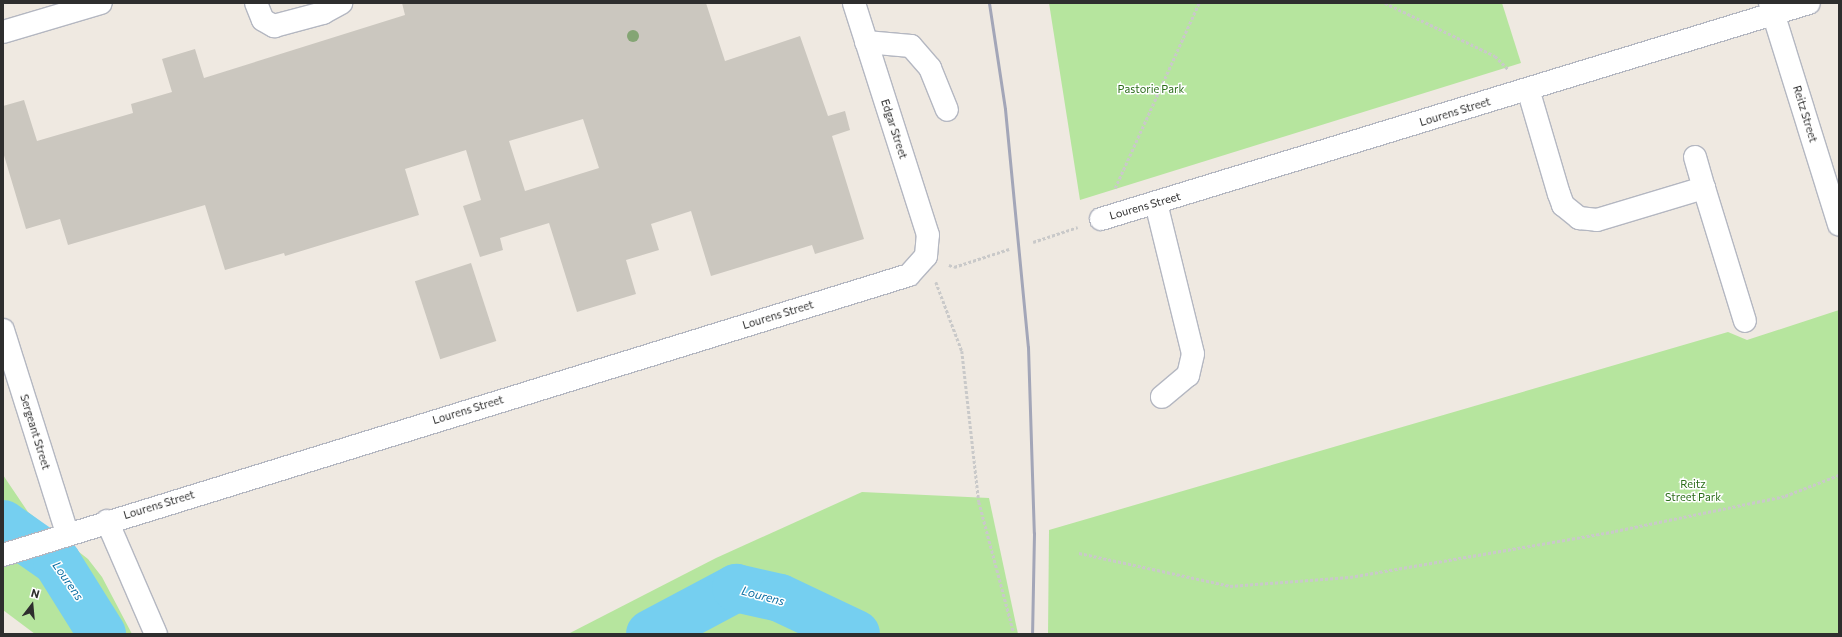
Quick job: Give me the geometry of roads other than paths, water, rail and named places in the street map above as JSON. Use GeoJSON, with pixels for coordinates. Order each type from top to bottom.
{"type":"FeatureCollection","features":[{"type":"Feature","properties":{"kind":"street"},"geometry":{"type":"LineString","coordinates":[[3,32],[57,9],[100,3]]}},
{"type":"Feature","properties":{"kind":"street"},"geometry":{"type":"LineString","coordinates":[[256,3],[263,20],[274,26],[323,13],[341,3]]}},
{"type":"Feature","properties":{"kind":"street","name":"Edgar Street"},"geometry":{"type":"LineString","coordinates":[[854,3],[928,235],[926,256]]}},
{"type":"Feature","properties":{"kind":"street","name":"Lourens Street"},"geometry":{"type":"LineString","coordinates":[[1101,219],[1528,89],[1772,9],[1809,3]]}},
{"type":"Feature","properties":{"kind":"street","name":"Reitz Street"},"geometry":{"type":"LineString","coordinates":[[1772,9],[1839,225]]}},
{"type":"Feature","properties":{"kind":"street"},"geometry":{"type":"LineString","coordinates":[[866,42],[911,46],[930,68],[947,110]]}},
{"type":"Feature","properties":{"kind":"street"},"geometry":{"type":"LineString","coordinates":[[1528,89],[1563,205],[1579,218],[1597,220],[1704,188]]}},
{"type":"Feature","properties":{"kind":"street"},"geometry":{"type":"LineString","coordinates":[[1695,157],[1745,320]]}},
{"type":"Feature","properties":{"kind":"street"},"geometry":{"type":"LineString","coordinates":[[1156,203],[1193,354],[1188,375],[1162,397]]}},
{"type":"Feature","properties":{"kind":"street","name":"Lourens Street"},"geometry":{"type":"LineString","coordinates":[[3,555],[67,533],[908,275],[926,256]]}},
{"type":"Feature","properties":{"kind":"street","name":"Sergeant Street"},"geometry":{"type":"LineString","coordinates":[[3,330],[67,533]]}},
{"type":"Feature","properties":{"kind":"street"},"geometry":{"type":"LineString","coordinates":[[107,521],[156,634]]}},
{"type":"Feature","properties":{"kind":"waterway","name":"Lourens"},"geometry":{"type":"LineString","coordinates":[[3,524],[57,562],[102,634]]}},
{"type":"Feature","properties":{"kind":"waterway","name":"Lourens"},"geometry":{"type":"LineString","coordinates":[[650,634],[736,588],[780,598],[856,634]]}},
{"type":"Feature","properties":{"kind":"railway"},"geometry":{"type":"LineString","coordinates":[[989,3],[1005,109],[1028,347],[1034,533],[1032,634]]}},
{"type":"Feature","properties":{"kind":"park label","name":"Pastorie Park"},"geometry":{"type":"Point","coordinates":[1151,89]}},
{"type":"Feature","properties":{"kind":"park label","name":"Reitz Street Park"},"geometry":{"type":"Point","coordinates":[1693,491]}}]}
